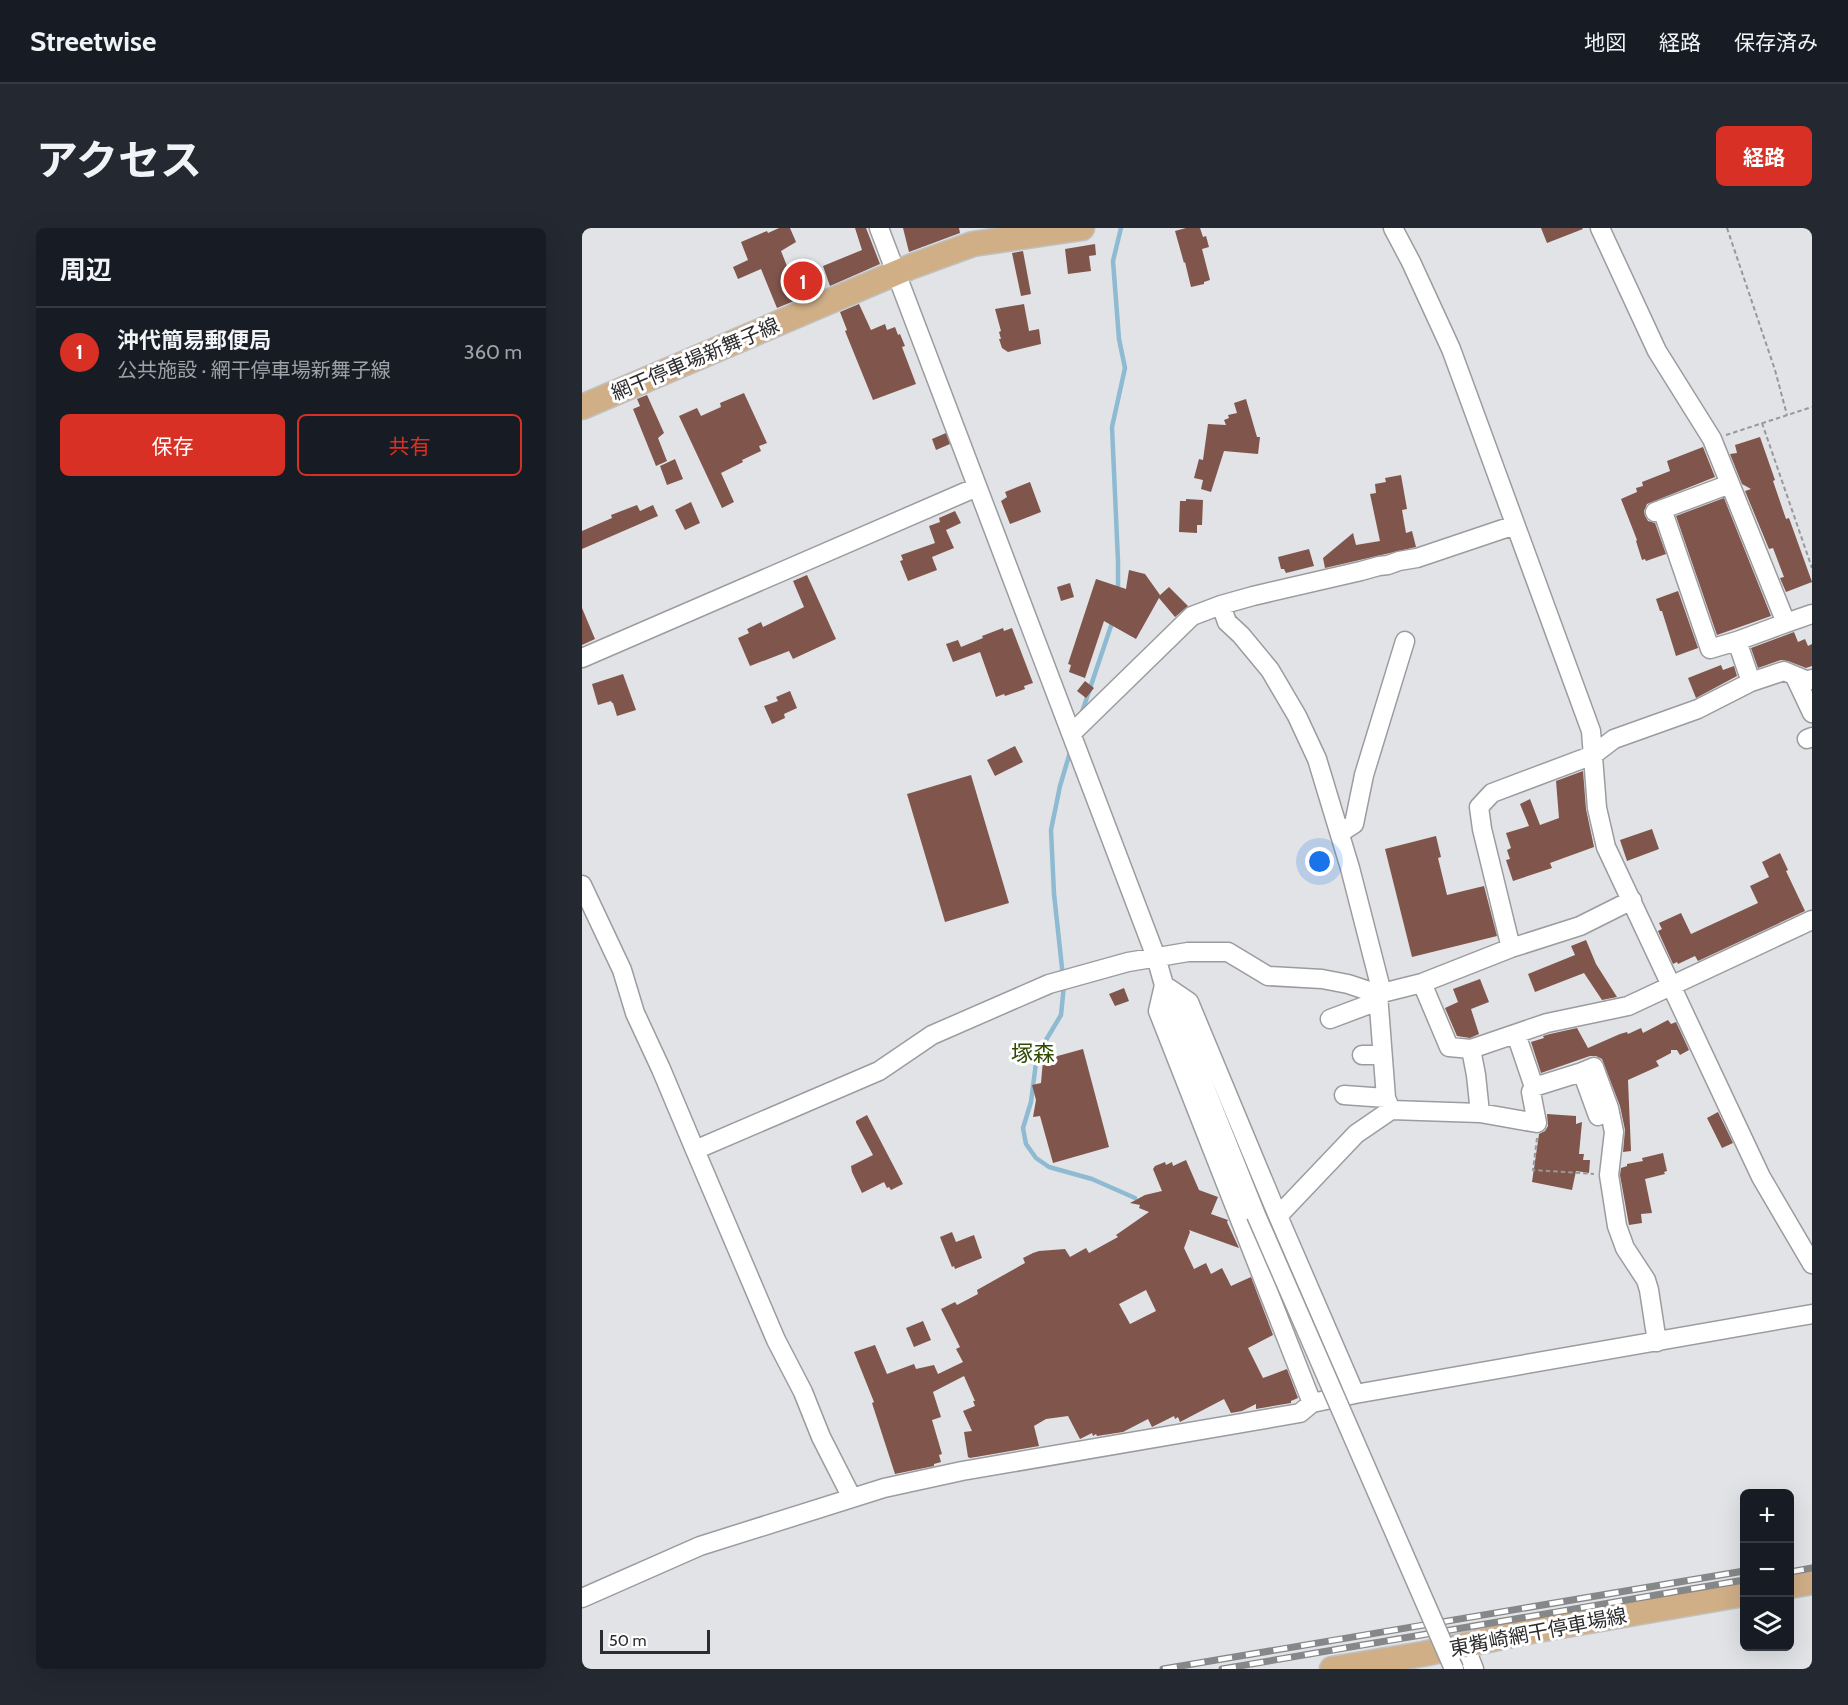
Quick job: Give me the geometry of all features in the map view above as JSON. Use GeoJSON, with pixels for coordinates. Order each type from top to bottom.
{"type":"FeatureCollection","features":[{"type":"Feature","properties":{"kind":"main road","name":"網干停車場新舞子線"},"geometry":{"type":"LineString","coordinates":[[582,407],[897,273],[973,244],[1082,228]]}},
{"type":"Feature","properties":{"kind":"main road"},"geometry":{"type":"LineString","coordinates":[[1794,1585],[1812,1582]]}},
{"type":"Feature","properties":{"kind":"main road","name":"東觜崎網干停車場線"},"geometry":{"type":"LineString","coordinates":[[1332,1669],[1427,1662],[1465,1646],[1526,1632],[1740,1595]]}},
{"type":"Feature","properties":{"kind":"street"},"geometry":{"type":"LineString","coordinates":[[879,228],[1072,733],[1156,957],[1164,985],[1256,1215],[1454,1669]]}},
{"type":"Feature","properties":{"kind":"street"},"geometry":{"type":"LineString","coordinates":[[1393,228],[1450,349],[1591,731],[1597,808],[1606,847],[1761,1177],[1812,1264]]}},
{"type":"Feature","properties":{"kind":"street"},"geometry":{"type":"LineString","coordinates":[[1600,228],[1657,351],[1712,439],[1786,623]]}},
{"type":"Feature","properties":{"kind":"street"},"geometry":{"type":"LineString","coordinates":[[1730,484],[1658,511],[1710,649],[1812,614]]}},
{"type":"Feature","properties":{"kind":"street"},"geometry":{"type":"LineString","coordinates":[[582,658],[977,487]]}},
{"type":"Feature","properties":{"kind":"street"},"geometry":{"type":"LineString","coordinates":[[1072,733],[1192,616],[1221,605],[1417,558],[1515,525]]}},
{"type":"Feature","properties":{"kind":"street"},"geometry":{"type":"LineString","coordinates":[[1221,605],[1227,622],[1270,670],[1297,716],[1317,759],[1340,833],[1379,996],[1382,1055],[1389,1104]]}},
{"type":"Feature","properties":{"kind":"street"},"geometry":{"type":"LineString","coordinates":[[1340,833],[1354,824],[1364,775],[1405,641]]}},
{"type":"Feature","properties":{"kind":"street"},"geometry":{"type":"LineString","coordinates":[[1737,641],[1751,682]]}},
{"type":"Feature","properties":{"kind":"street"},"geometry":{"type":"LineString","coordinates":[[1511,948],[1482,829],[1479,807],[1492,793],[1593,755],[1614,739],[1698,709],[1751,682],[1784,671],[1804,678],[1812,713]]}},
{"type":"Feature","properties":{"kind":"street"},"geometry":{"type":"LineString","coordinates":[[582,885],[622,970],[634,1013],[661,1069],[776,1340],[852,1498]]}},
{"type":"Feature","properties":{"kind":"street"},"geometry":{"type":"LineString","coordinates":[[1330,1019],[1379,996],[1422,983],[1511,948],[1580,926],[1632,900]]}},
{"type":"Feature","properties":{"kind":"street"},"geometry":{"type":"LineString","coordinates":[[1422,983],[1449,1047],[1471,1049],[1547,1023],[1628,1006],[1812,920]]}},
{"type":"Feature","properties":{"kind":"street"},"geometry":{"type":"LineString","coordinates":[[695,1150],[879,1071],[932,1035],[1049,984],[1128,962],[1188,952],[1228,952],[1268,976],[1322,979],[1348,984],[1379,996]]}},
{"type":"Feature","properties":{"kind":"street"},"geometry":{"type":"LineString","coordinates":[[1164,985],[1189,1002],[1278,1216],[1356,1394]]}},
{"type":"Feature","properties":{"kind":"street"},"geometry":{"type":"LineString","coordinates":[[1164,985],[1158,1011],[1312,1403]]}},
{"type":"Feature","properties":{"kind":"street"},"geometry":{"type":"LineString","coordinates":[[1516,1034],[1534,1087]]}},
{"type":"Feature","properties":{"kind":"street"},"geometry":{"type":"LineString","coordinates":[[1471,1049],[1480,1113]]}},
{"type":"Feature","properties":{"kind":"street"},"geometry":{"type":"LineString","coordinates":[[1362,1055],[1382,1055]]}},
{"type":"Feature","properties":{"kind":"street"},"geometry":{"type":"LineString","coordinates":[[1344,1095],[1389,1104],[1480,1113],[1537,1123],[1531,1092],[1534,1087],[1594,1066],[1609,1108],[1614,1132],[1609,1175],[1617,1226],[1625,1248],[1646,1280],[1657,1342]]}},
{"type":"Feature","properties":{"kind":"street"},"geometry":{"type":"LineString","coordinates":[[1582,1072],[1598,1116]]}},
{"type":"Feature","properties":{"kind":"street"},"geometry":{"type":"LineString","coordinates":[[1278,1216],[1356,1134],[1389,1104]]}},
{"type":"Feature","properties":{"kind":"street"},"geometry":{"type":"LineString","coordinates":[[582,1598],[700,1546],[884,1488],[962,1471],[1300,1413],[1312,1403],[1356,1394],[1812,1314]]}},
{"type":"Feature","properties":{"kind":"street"},"geometry":{"type":"LineString","coordinates":[[1465,1646],[1474,1669]]}},
{"type":"Feature","properties":{"kind":"path"},"geometry":{"type":"LineString","coordinates":[[1727,228],[1775,370],[1787,415]]}},
{"type":"Feature","properties":{"kind":"path"},"geometry":{"type":"LineString","coordinates":[[1712,439],[1812,407]]}},
{"type":"Feature","properties":{"kind":"path"},"geometry":{"type":"LineString","coordinates":[[1762,423],[1812,568]]}},
{"type":"Feature","properties":{"kind":"path"},"geometry":{"type":"LineString","coordinates":[[1537,1123],[1533,1170],[1609,1175]]}},
{"type":"Feature","properties":{"kind":"building"},"geometry":{"type":"Polygon","coordinates":[[[779,228],[790,228],[796,242],[781,251],[793,281],[804,276],[811,294],[777,308],[761,269],[738,279],[733,267],[748,260],[741,242],[779,228]]]}},
{"type":"Feature","properties":{"kind":"building"},"geometry":{"type":"Polygon","coordinates":[[[855,228],[866,228],[880,264],[830,286],[823,266],[862,250],[855,228]]]}},
{"type":"Feature","properties":{"kind":"building"},"geometry":{"type":"Polygon","coordinates":[[[903,228],[959,228],[960,233],[909,252],[903,228]]]}},
{"type":"Feature","properties":{"kind":"building"},"geometry":{"type":"Polygon","coordinates":[[[1200,228],[1203,237],[1206,236],[1209,247],[1202,249],[1210,280],[1191,287],[1175,231],[1200,228]]]}},
{"type":"Feature","properties":{"kind":"building"},"geometry":{"type":"Polygon","coordinates":[[[1541,228],[1582,228],[1583,229],[1547,243],[1541,228]]]}},
{"type":"Feature","properties":{"kind":"building"},"geometry":{"type":"Polygon","coordinates":[[[1095,244],[1096,255],[1089,256],[1091,271],[1068,274],[1065,249],[1095,244]]]}},
{"type":"Feature","properties":{"kind":"building"},"geometry":{"type":"Polygon","coordinates":[[[1023,251],[1031,294],[1021,296],[1012,253],[1023,251]]]}},
{"type":"Feature","properties":{"kind":"building"},"geometry":{"type":"Polygon","coordinates":[[[859,304],[871,330],[885,324],[887,330],[895,327],[898,335],[900,334],[905,346],[902,347],[916,384],[873,400],[845,331],[847,330],[840,312],[859,304]]]}},
{"type":"Feature","properties":{"kind":"building"},"geometry":{"type":"Polygon","coordinates":[[[1024,304],[1029,331],[1039,329],[1041,344],[1008,352],[1002,348],[999,339],[1001,339],[999,332],[1001,331],[995,309],[1024,304]]]}},
{"type":"Feature","properties":{"kind":"building"},"geometry":{"type":"Polygon","coordinates":[[[744,393],[767,443],[759,446],[761,451],[721,473],[734,502],[722,508],[679,416],[697,408],[701,416],[721,407],[720,403],[744,393]]]}},
{"type":"Feature","properties":{"kind":"building"},"geometry":{"type":"Polygon","coordinates":[[[647,395],[664,433],[658,438],[667,461],[656,466],[633,409],[640,406],[637,399],[647,395]]]}},
{"type":"Feature","properties":{"kind":"building"},"geometry":{"type":"Polygon","coordinates":[[[1246,399],[1257,437],[1260,437],[1258,454],[1224,451],[1211,492],[1201,489],[1203,480],[1194,478],[1199,459],[1203,460],[1208,424],[1226,425],[1224,420],[1229,418],[1228,415],[1237,413],[1234,403],[1246,399]]]}},
{"type":"Feature","properties":{"kind":"building"},"geometry":{"type":"Polygon","coordinates":[[[946,433],[950,444],[936,450],[932,439],[946,433]]]}},
{"type":"Feature","properties":{"kind":"building"},"geometry":{"type":"Polygon","coordinates":[[[1760,437],[1786,519],[1789,518],[1812,582],[1786,592],[1780,578],[1784,577],[1773,548],[1769,549],[1745,491],[1751,489],[1742,484],[1730,454],[1737,453],[1735,445],[1760,437]]]}},
{"type":"Feature","properties":{"kind":"building"},"geometry":{"type":"Polygon","coordinates":[[[1703,447],[1715,477],[1647,504],[1644,511],[1645,516],[1648,521],[1655,523],[1666,554],[1646,561],[1642,560],[1621,499],[1637,492],[1636,488],[1643,486],[1642,482],[1670,471],[1667,461],[1703,447]]]}},
{"type":"Feature","properties":{"kind":"building"},"geometry":{"type":"Polygon","coordinates":[[[675,459],[683,479],[667,485],[660,466],[675,459]]]}},
{"type":"Feature","properties":{"kind":"building"},"geometry":{"type":"Polygon","coordinates":[[[1401,475],[1407,509],[1402,510],[1406,533],[1412,531],[1416,547],[1325,568],[1323,558],[1353,533],[1356,545],[1380,541],[1370,494],[1376,493],[1375,484],[1386,482],[1385,478],[1401,475]]]}},
{"type":"Feature","properties":{"kind":"building"},"geometry":{"type":"Polygon","coordinates":[[[1030,482],[1041,512],[1010,524],[1001,501],[1007,497],[1005,492],[1030,482]]]}},
{"type":"Feature","properties":{"kind":"building"},"geometry":{"type":"Polygon","coordinates":[[[1724,498],[1771,616],[1717,635],[1676,516],[1724,498]]]}},
{"type":"Feature","properties":{"kind":"building"},"geometry":{"type":"Polygon","coordinates":[[[1186,499],[1203,500],[1202,525],[1197,525],[1197,533],[1179,532],[1180,501],[1186,501],[1186,499]]]}},
{"type":"Feature","properties":{"kind":"building"},"geometry":{"type":"Polygon","coordinates":[[[691,502],[700,523],[685,530],[675,510],[691,502]]]}},
{"type":"Feature","properties":{"kind":"building"},"geometry":{"type":"Polygon","coordinates":[[[637,505],[640,511],[653,505],[658,516],[582,549],[582,531],[612,518],[611,515],[637,505]]]}},
{"type":"Feature","properties":{"kind":"building"},"geometry":{"type":"Polygon","coordinates":[[[955,511],[961,523],[946,530],[954,548],[932,557],[937,570],[908,581],[900,561],[903,560],[901,555],[935,543],[929,526],[940,522],[939,518],[955,511]]]}},
{"type":"Feature","properties":{"kind":"building"},"geometry":{"type":"Polygon","coordinates":[[[1309,549],[1314,566],[1286,573],[1284,569],[1281,569],[1278,557],[1309,549]]]}},
{"type":"Feature","properties":{"kind":"building"},"geometry":{"type":"Polygon","coordinates":[[[1129,570],[1145,574],[1159,596],[1169,587],[1188,606],[1175,617],[1159,598],[1136,639],[1104,621],[1085,678],[1069,672],[1071,665],[1068,664],[1096,579],[1126,589],[1129,570]]]}},
{"type":"Feature","properties":{"kind":"building"},"geometry":{"type":"Polygon","coordinates":[[[807,575],[836,639],[793,659],[789,651],[750,666],[738,638],[749,633],[747,629],[761,622],[763,627],[804,607],[793,581],[807,575]]]}},
{"type":"Feature","properties":{"kind":"building"},"geometry":{"type":"Polygon","coordinates":[[[1070,583],[1074,597],[1061,601],[1057,587],[1070,583]]]}},
{"type":"Feature","properties":{"kind":"building"},"geometry":{"type":"Polygon","coordinates":[[[1678,591],[1698,648],[1676,656],[1656,599],[1678,591]]]}},
{"type":"Feature","properties":{"kind":"building"},"geometry":{"type":"Polygon","coordinates":[[[582,608],[595,639],[582,645],[582,608]]]}},
{"type":"Feature","properties":{"kind":"building"},"geometry":{"type":"Polygon","coordinates":[[[1003,628],[1004,631],[1012,628],[1033,683],[1024,686],[1025,689],[996,697],[980,652],[953,662],[946,644],[958,640],[961,647],[1003,628]]]}},
{"type":"Feature","properties":{"kind":"building"},"geometry":{"type":"Polygon","coordinates":[[[1794,632],[1798,642],[1805,639],[1808,646],[1812,644],[1812,666],[1806,668],[1781,660],[1758,668],[1751,648],[1794,632]]]}},
{"type":"Feature","properties":{"kind":"building"},"geometry":{"type":"Polygon","coordinates":[[[1721,665],[1723,670],[1734,666],[1737,676],[1696,698],[1688,678],[1721,665]]]}},
{"type":"Feature","properties":{"kind":"building"},"geometry":{"type":"Polygon","coordinates":[[[623,674],[636,710],[617,716],[611,701],[598,705],[592,684],[623,674]]]}},
{"type":"Feature","properties":{"kind":"building"},"geometry":{"type":"Polygon","coordinates":[[[1085,681],[1094,688],[1086,698],[1077,691],[1085,681]]]}},
{"type":"Feature","properties":{"kind":"building"},"geometry":{"type":"Polygon","coordinates":[[[790,691],[797,708],[784,714],[785,718],[772,724],[764,706],[778,701],[776,697],[790,691]]]}},
{"type":"Feature","properties":{"kind":"building"},"geometry":{"type":"Polygon","coordinates":[[[1015,746],[1023,762],[995,776],[987,760],[1015,746]]]}},
{"type":"Feature","properties":{"kind":"building"},"geometry":{"type":"Polygon","coordinates":[[[1583,771],[1586,809],[1594,847],[1550,863],[1552,868],[1513,881],[1506,860],[1510,859],[1507,850],[1511,848],[1506,833],[1529,826],[1520,804],[1530,799],[1540,825],[1559,818],[1556,781],[1583,771]]]}},
{"type":"Feature","properties":{"kind":"building"},"geometry":{"type":"Polygon","coordinates":[[[971,775],[1009,903],[945,922],[907,794],[971,775]]]}},
{"type":"Feature","properties":{"kind":"building"},"geometry":{"type":"Polygon","coordinates":[[[1652,829],[1659,849],[1627,861],[1620,840],[1652,829]]]}},
{"type":"Feature","properties":{"kind":"building"},"geometry":{"type":"Polygon","coordinates":[[[1436,836],[1441,857],[1438,858],[1447,895],[1484,886],[1497,936],[1412,957],[1385,849],[1436,836]]]}},
{"type":"Feature","properties":{"kind":"building"},"geometry":{"type":"Polygon","coordinates":[[[1780,853],[1805,911],[1698,961],[1695,956],[1673,964],[1658,931],[1662,929],[1659,923],[1681,913],[1691,934],[1758,903],[1750,886],[1769,877],[1762,862],[1780,853]]]}},
{"type":"Feature","properties":{"kind":"building"},"geometry":{"type":"Polygon","coordinates":[[[1586,940],[1596,964],[1617,997],[1602,1000],[1584,973],[1535,992],[1528,974],[1575,955],[1571,946],[1586,940]]]}},
{"type":"Feature","properties":{"kind":"building"},"geometry":{"type":"Polygon","coordinates":[[[1480,979],[1489,1002],[1471,1009],[1479,1034],[1470,1038],[1457,1036],[1445,1008],[1458,1002],[1453,989],[1480,979]]]}},
{"type":"Feature","properties":{"kind":"building"},"geometry":{"type":"Polygon","coordinates":[[[1124,988],[1129,1001],[1115,1006],[1109,994],[1124,988]]]}},
{"type":"Feature","properties":{"kind":"building"},"geometry":{"type":"Polygon","coordinates":[[[1668,1020],[1671,1024],[1676,1022],[1689,1050],[1680,1055],[1677,1050],[1671,1050],[1671,1053],[1656,1061],[1659,1066],[1628,1080],[1631,1151],[1623,1152],[1625,1130],[1620,1106],[1602,1059],[1590,1056],[1541,1073],[1531,1042],[1544,1038],[1543,1036],[1577,1028],[1588,1048],[1620,1034],[1627,1032],[1628,1034],[1641,1028],[1643,1033],[1668,1020]]]}},
{"type":"Feature","properties":{"kind":"building"},"geometry":{"type":"Polygon","coordinates":[[[1083,1049],[1109,1147],[1053,1163],[1040,1116],[1033,1117],[1036,1100],[1032,1085],[1041,1083],[1043,1060],[1083,1049]]]}},
{"type":"Feature","properties":{"kind":"building"},"geometry":{"type":"Polygon","coordinates":[[[1718,1112],[1733,1143],[1722,1148],[1707,1118],[1718,1112]]]}},
{"type":"Feature","properties":{"kind":"building"},"geometry":{"type":"Polygon","coordinates":[[[1547,1114],[1576,1116],[1576,1124],[1582,1122],[1579,1154],[1584,1154],[1583,1160],[1590,1160],[1589,1173],[1576,1171],[1572,1190],[1532,1182],[1539,1134],[1548,1126],[1547,1114]]]}},
{"type":"Feature","properties":{"kind":"building"},"geometry":{"type":"Polygon","coordinates":[[[867,1115],[903,1184],[891,1190],[884,1182],[862,1193],[852,1172],[851,1166],[873,1155],[856,1123],[867,1115]]]}},
{"type":"Feature","properties":{"kind":"building"},"geometry":{"type":"Polygon","coordinates":[[[1663,1153],[1667,1171],[1664,1172],[1665,1174],[1645,1179],[1652,1213],[1641,1214],[1642,1223],[1629,1225],[1620,1175],[1621,1168],[1627,1164],[1643,1161],[1642,1158],[1663,1153]]]}},
{"type":"Feature","properties":{"kind":"building"},"geometry":{"type":"Polygon","coordinates":[[[1186,1160],[1199,1190],[1218,1197],[1211,1214],[1228,1220],[1239,1248],[1189,1230],[1184,1248],[1194,1269],[1206,1263],[1211,1274],[1222,1268],[1231,1286],[1251,1277],[1273,1335],[1248,1348],[1263,1378],[1287,1369],[1298,1398],[1291,1403],[1256,1409],[1256,1404],[1242,1411],[1231,1413],[1224,1399],[1180,1422],[1178,1417],[1175,1419],[1174,1416],[1152,1427],[1148,1419],[1123,1432],[1097,1436],[1096,1434],[1093,1436],[1092,1433],[1080,1439],[1068,1416],[1046,1419],[1034,1426],[1039,1446],[970,1458],[964,1432],[972,1431],[963,1411],[975,1406],[973,1401],[975,1401],[964,1376],[933,1392],[941,1417],[932,1420],[942,1454],[939,1455],[941,1462],[934,1466],[895,1474],[872,1403],[874,1402],[854,1352],[875,1345],[887,1374],[914,1364],[916,1369],[934,1365],[938,1374],[963,1362],[956,1349],[960,1347],[941,1309],[955,1302],[957,1305],[978,1294],[977,1290],[1025,1263],[1023,1258],[1033,1253],[1065,1249],[1070,1257],[1086,1248],[1089,1253],[1118,1237],[1116,1235],[1149,1212],[1139,1208],[1140,1205],[1130,1203],[1145,1195],[1162,1191],[1153,1169],[1155,1166],[1172,1162],[1173,1166],[1186,1160]],[[1146,1290],[1119,1304],[1130,1324],[1156,1311],[1146,1290]]]}},
{"type":"Feature","properties":{"kind":"building"},"geometry":{"type":"Polygon","coordinates":[[[952,1232],[956,1242],[974,1235],[982,1258],[955,1269],[954,1266],[952,1267],[940,1237],[952,1232]]]}},
{"type":"Feature","properties":{"kind":"building"},"geometry":{"type":"Polygon","coordinates":[[[923,1321],[931,1340],[914,1347],[906,1328],[923,1321]]]}},
{"type":"Feature","properties":{"kind":"waterway"},"geometry":{"type":"LineString","coordinates":[[1118,592],[1112,427],[1125,368],[1119,339],[1113,261],[1121,228]]}},
{"type":"Feature","properties":{"kind":"waterway"},"geometry":{"type":"LineString","coordinates":[[1081,715],[1113,620]]}},
{"type":"Feature","properties":{"kind":"waterway"},"geometry":{"type":"LineString","coordinates":[[1063,977],[1054,894],[1051,830],[1060,786],[1071,749]]}},
{"type":"Feature","properties":{"kind":"waterway"},"geometry":{"type":"LineString","coordinates":[[1064,985],[1061,1015],[1037,1055],[1031,1102],[1023,1128],[1026,1144],[1036,1158],[1049,1167],[1092,1179],[1135,1198]]}},
{"type":"Feature","properties":{"kind":"railway"},"geometry":{"type":"LineString","coordinates":[[1794,1571],[1812,1568]]}},
{"type":"Feature","properties":{"kind":"railway"},"geometry":{"type":"LineString","coordinates":[[1163,1669],[1740,1572]]}},
{"type":"Feature","properties":{"kind":"railway"},"geometry":{"type":"LineString","coordinates":[[1222,1669],[1740,1581]]}},
{"type":"Feature","properties":{"kind":"place","name":"沖代簡易郵便局"},"geometry":{"type":"Point","coordinates":[803,281]}},
{"type":"Feature","properties":{"kind":"district","name":"塚森"},"geometry":{"type":"Point","coordinates":[1033,1053]}}]}
